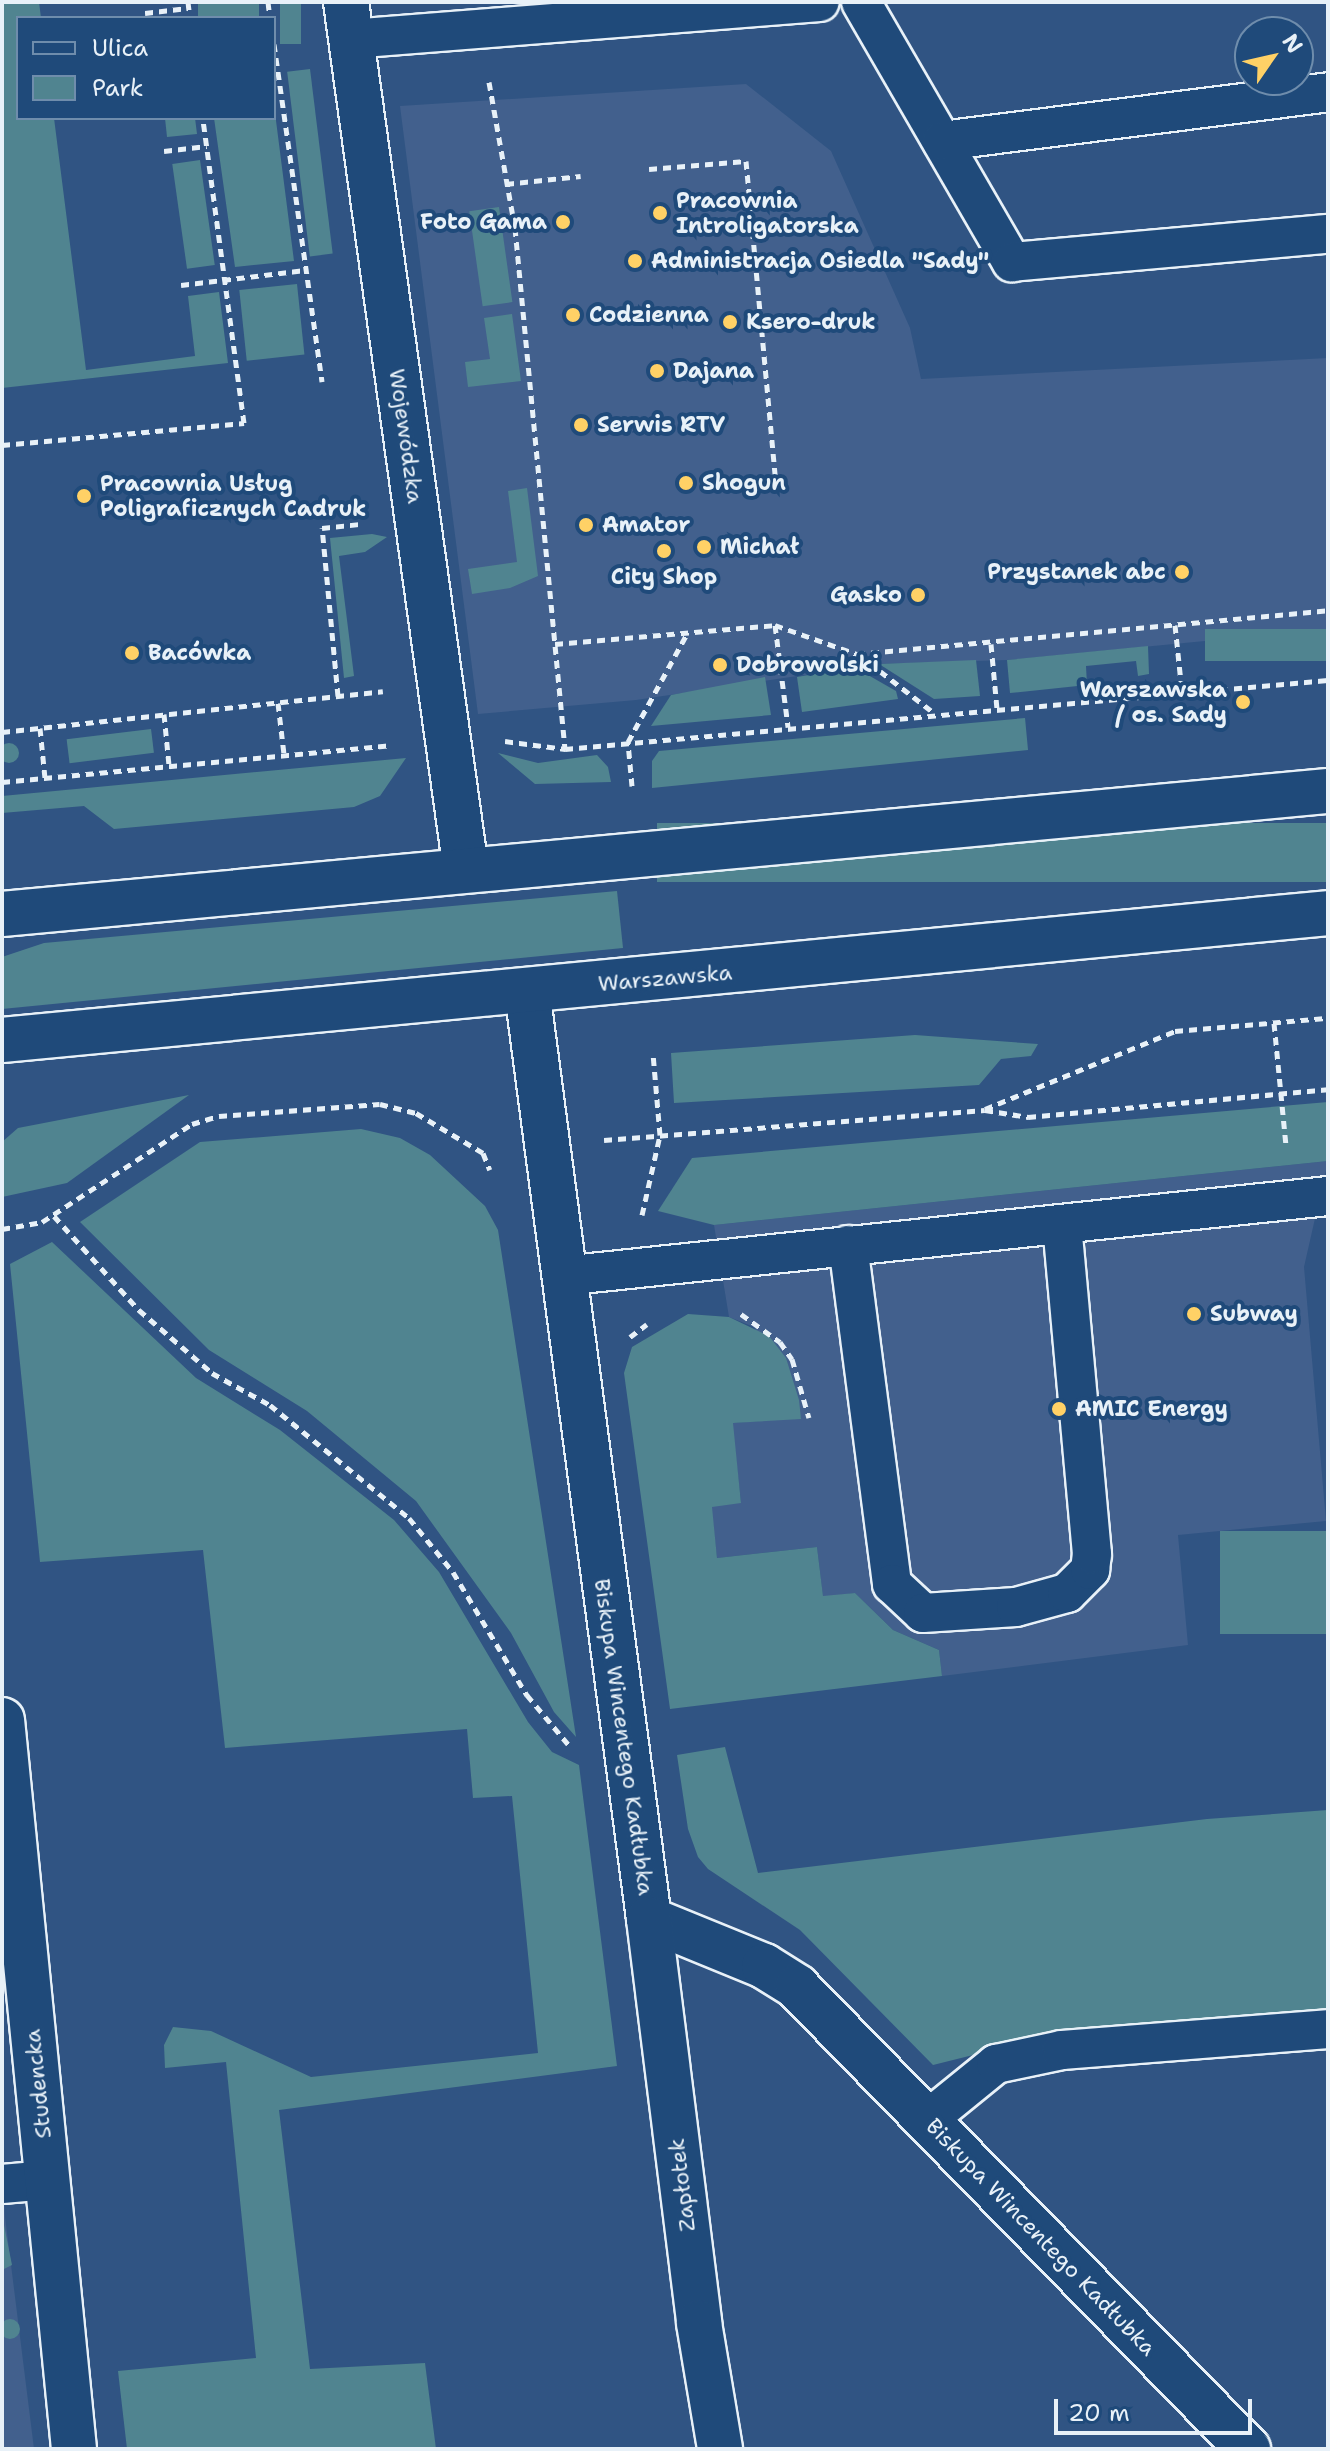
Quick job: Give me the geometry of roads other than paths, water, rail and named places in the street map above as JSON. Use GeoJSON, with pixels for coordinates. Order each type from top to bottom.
{"type":"FeatureCollection","features":[{"type":"Feature","properties":{"kind":"street","name":"Wojewódzka"},"geometry":{"type":"LineString","coordinates":[[348,20],[466,870]]}},
{"type":"Feature","properties":{"kind":"street"},"geometry":{"type":"LineString","coordinates":[[2,914],[1328,791]]}},
{"type":"Feature","properties":{"kind":"street","name":"Warszawska"},"geometry":{"type":"LineString","coordinates":[[2,1040],[1328,913]]}},
{"type":"Feature","properties":{"kind":"street","name":"Biskupa Wincentego Kadłubka"},"geometry":{"type":"LineString","coordinates":[[527,991],[562,1276],[649,1919],[780,1974],[1248,2449]]}},
{"type":"Feature","properties":{"kind":"street","name":"Studencka"},"geometry":{"type":"LineString","coordinates":[[2,1720],[74,2449]]}},
{"type":"Feature","properties":{"kind":"street","name":"Zapłotek"},"geometry":{"type":"LineString","coordinates":[[649,1919],[699,2323],[720,2449]]}},
{"type":"Feature","properties":{"kind":"lane"},"geometry":{"type":"LineString","coordinates":[[348,20],[820,2]]}},
{"type":"Feature","properties":{"kind":"lane"},"geometry":{"type":"LineString","coordinates":[[861,2],[1012,262],[1328,234]]}},
{"type":"Feature","properties":{"kind":"lane"},"geometry":{"type":"LineString","coordinates":[[942,141],[1328,92]]}},
{"type":"Feature","properties":{"kind":"lane"},"geometry":{"type":"LineString","coordinates":[[562,1276],[1310,1197]]}},
{"type":"Feature","properties":{"kind":"lane"},"geometry":{"type":"LineString","coordinates":[[848,1245],[892,1584],[923,1613],[1016,1607],[1067,1593],[1090,1570],[1092,1554],[1062,1224]]}},
{"type":"Feature","properties":{"kind":"lane"},"geometry":{"type":"LineString","coordinates":[[927,2120],[996,2064],[1062,2050],[1328,2029]]}},
{"type":"Feature","properties":{"kind":"lane"},"geometry":{"type":"LineString","coordinates":[[2,2184],[48,2180]]}},
{"type":"Feature","properties":{"kind":"place","name":"Pracownia Introligatorska"},"geometry":{"type":"Point","coordinates":[660,213]}},
{"type":"Feature","properties":{"kind":"place","name":"Foto Gama"},"geometry":{"type":"Point","coordinates":[563,222]}},
{"type":"Feature","properties":{"kind":"place","name":"Administracja Osiedla \"Sady\""},"geometry":{"type":"Point","coordinates":[635,261]}},
{"type":"Feature","properties":{"kind":"place","name":"Codzienna"},"geometry":{"type":"Point","coordinates":[573,315]}},
{"type":"Feature","properties":{"kind":"place","name":"Ksero-druk"},"geometry":{"type":"Point","coordinates":[730,322]}},
{"type":"Feature","properties":{"kind":"place","name":"Dajana"},"geometry":{"type":"Point","coordinates":[657,371]}},
{"type":"Feature","properties":{"kind":"place","name":"Serwis RTV"},"geometry":{"type":"Point","coordinates":[581,425]}},
{"type":"Feature","properties":{"kind":"place","name":"Shogun"},"geometry":{"type":"Point","coordinates":[686,483]}},
{"type":"Feature","properties":{"kind":"place","name":"Pracownia Usług Poligraficznych Cadruk"},"geometry":{"type":"Point","coordinates":[84,496]}},
{"type":"Feature","properties":{"kind":"place","name":"Amator"},"geometry":{"type":"Point","coordinates":[586,525]}},
{"type":"Feature","properties":{"kind":"place","name":"Michał"},"geometry":{"type":"Point","coordinates":[704,547]}},
{"type":"Feature","properties":{"kind":"place","name":"City Shop"},"geometry":{"type":"Point","coordinates":[664,551]}},
{"type":"Feature","properties":{"kind":"place","name":"Przystanek abc"},"geometry":{"type":"Point","coordinates":[1182,572]}},
{"type":"Feature","properties":{"kind":"place","name":"Gasko"},"geometry":{"type":"Point","coordinates":[918,595]}},
{"type":"Feature","properties":{"kind":"place","name":"Bacówka"},"geometry":{"type":"Point","coordinates":[132,653]}},
{"type":"Feature","properties":{"kind":"place","name":"Dobrowolski"},"geometry":{"type":"Point","coordinates":[720,665]}},
{"type":"Feature","properties":{"kind":"place","name":"Warszawska / os. Sady"},"geometry":{"type":"Point","coordinates":[1243,702]}},
{"type":"Feature","properties":{"kind":"place","name":"Subway"},"geometry":{"type":"Point","coordinates":[1194,1314]}},
{"type":"Feature","properties":{"kind":"place","name":"AMIC Energy"},"geometry":{"type":"Point","coordinates":[1059,1409]}}]}
